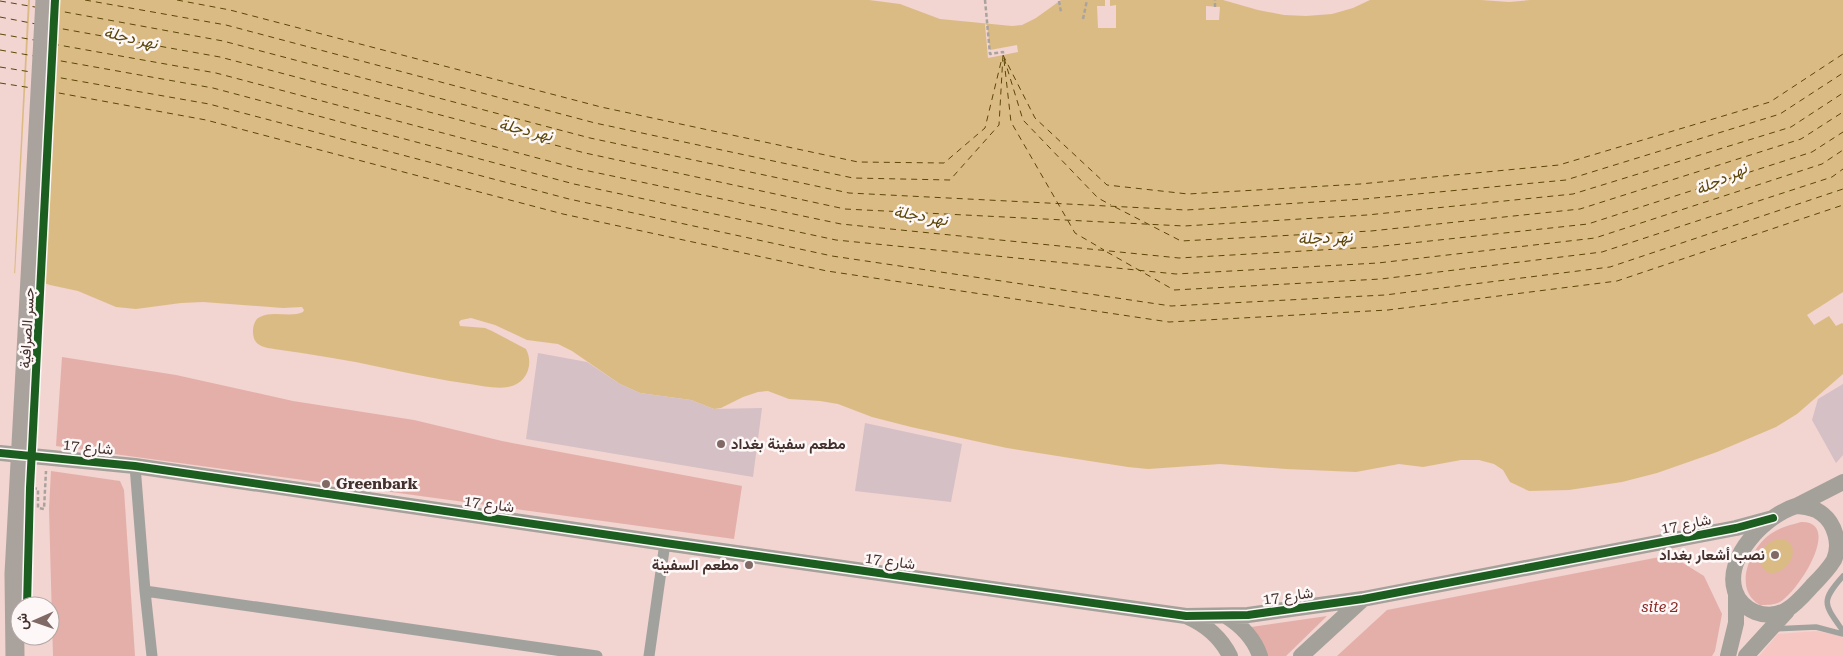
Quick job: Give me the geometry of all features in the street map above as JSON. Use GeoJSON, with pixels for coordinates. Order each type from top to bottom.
{"type":"FeatureCollection","features":[{"type":"Feature","properties":{"kind":"main road","name":"جسر الصرافية"},"geometry":{"type":"LineString","coordinates":[[15,656],[14,574],[45,0]]}},
{"type":"Feature","properties":{"kind":"street","name":"شارع 17"},"geometry":{"type":"LineString","coordinates":[[0,453],[135,466],[1186,616],[1226,616],[1269,612],[1363,599],[1717,532],[1773,518]]}},
{"type":"Feature","properties":{"kind":"street"},"geometry":{"type":"LineString","coordinates":[[135,466],[144,591],[152,656]]}},
{"type":"Feature","properties":{"kind":"street"},"geometry":{"type":"LineString","coordinates":[[1728,656],[1736,623],[1736,595],[1732,578],[1735,562],[1762,526],[1783,510],[1796,506],[1843,482]]}},
{"type":"Feature","properties":{"kind":"street"},"geometry":{"type":"LineString","coordinates":[[1746,656],[1828,570],[1839,554],[1836,533],[1830,521],[1821,512],[1796,506]]}},
{"type":"Feature","properties":{"kind":"street"},"geometry":{"type":"LineString","coordinates":[[649,656],[665,543]]}},
{"type":"Feature","properties":{"kind":"street"},"geometry":{"type":"LineString","coordinates":[[144,591],[597,656]]}},
{"type":"Feature","properties":{"kind":"street"},"geometry":{"type":"LineString","coordinates":[[1736,595],[1752,611],[1763,615],[1774,615],[1787,611]]}},
{"type":"Feature","properties":{"kind":"street"},"geometry":{"type":"LineString","coordinates":[[1301,656],[1363,599]]}},
{"type":"Feature","properties":{"kind":"street"},"geometry":{"type":"LineString","coordinates":[[1186,616],[1210,630],[1220,640],[1230,656]]}},
{"type":"Feature","properties":{"kind":"street"},"geometry":{"type":"LineString","coordinates":[[1226,616],[1252,639],[1260,656]]}},
{"type":"Feature","properties":{"kind":"lane"},"geometry":{"type":"LineString","coordinates":[[1843,576],[1829,592],[1826,601],[1829,612],[1843,632]]}},
{"type":"Feature","properties":{"kind":"lane"},"geometry":{"type":"LineString","coordinates":[[1771,629],[1816,627],[1843,632]]}},
{"type":"Feature","properties":{"kind":"path"},"geometry":{"type":"LineString","coordinates":[[985,0],[990,54],[1002,52],[1003,55]]}},
{"type":"Feature","properties":{"kind":"path"},"geometry":{"type":"LineString","coordinates":[[1083,19],[1087,0]]}},
{"type":"Feature","properties":{"kind":"path"},"geometry":{"type":"LineString","coordinates":[[1215,0],[1215,7]]}},
{"type":"Feature","properties":{"kind":"path"},"geometry":{"type":"LineString","coordinates":[[1060,1],[1061,12]]}},
{"type":"Feature","properties":{"kind":"path"},"geometry":{"type":"LineString","coordinates":[[38,489],[38,508],[44,509],[47,457]]}},
{"type":"Feature","properties":{"kind":"path"},"geometry":{"type":"LineString","coordinates":[[30,480],[30,498]]}},
{"type":"Feature","properties":{"kind":"shaded area"},"geometry":{"type":"Polygon","coordinates":[[[1817,631],[1841,636],[1843,638],[1843,656],[1759,656],[1778,634],[1817,631]]]}},
{"type":"Feature","properties":{"kind":"green space"},"geometry":{"type":"Polygon","coordinates":[[[62,357],[176,375],[293,401],[414,420],[502,441],[742,486],[734,539],[56,446],[62,357]]]}},
{"type":"Feature","properties":{"kind":"green space"},"geometry":{"type":"Polygon","coordinates":[[[51,471],[120,481],[124,490],[135,656],[53,656],[53,646],[60,646],[60,596],[51,596],[49,509],[51,471]]]}},
{"type":"Feature","properties":{"kind":"green space"},"geometry":{"type":"Polygon","coordinates":[[[1801,522],[1813,525],[1818,533],[1818,544],[1813,558],[1806,572],[1788,595],[1778,603],[1760,605],[1752,598],[1747,589],[1747,568],[1751,558],[1764,539],[1772,533],[1801,522]]]}},
{"type":"Feature","properties":{"kind":"green space","name":"site 2"},"geometry":{"type":"Polygon","coordinates":[[[1670,555],[1704,576],[1722,614],[1715,651],[1712,656],[1337,656],[1387,610],[1670,555]]]}},
{"type":"Feature","properties":{"kind":"green space"},"geometry":{"type":"Polygon","coordinates":[[[1327,616],[1286,656],[1267,656],[1251,627],[1327,616]]]}},
{"type":"Feature","properties":{"kind":"water","name":"نهر دجلة"},"geometry":{"type":"Polygon","coordinates":[[[0,0],[869,0],[900,4],[940,19],[1012,26],[1022,25],[1036,18],[1061,0],[1223,0],[1258,10],[1284,15],[1306,16],[1332,14],[1353,8],[1370,0],[1481,0],[1509,2],[1530,0],[1843,0],[1843,374],[1797,414],[1776,427],[1717,452],[1657,473],[1622,482],[1569,490],[1529,491],[1510,482],[1503,470],[1494,464],[1479,460],[1461,460],[1423,467],[1399,464],[1356,472],[1220,464],[1148,469],[1007,448],[872,417],[838,404],[789,399],[768,391],[743,397],[721,408],[714,409],[691,400],[640,393],[620,384],[572,351],[558,344],[527,340],[495,325],[471,318],[461,320],[459,322],[460,326],[485,328],[526,349],[529,367],[520,382],[508,387],[499,388],[438,379],[343,360],[264,347],[254,339],[253,328],[255,321],[260,317],[270,314],[298,314],[303,312],[302,307],[283,308],[203,302],[136,309],[116,307],[78,291],[50,285],[8,271],[0,0]]]}},
{"type":"Feature","properties":{"kind":"water"},"geometry":{"type":"Polygon","coordinates":[[[1783,539],[1789,543],[1792,549],[1793,555],[1790,561],[1780,571],[1766,572],[1760,563],[1763,549],[1773,541],[1783,539]]]}},
{"type":"Feature","properties":{"kind":"pier"},"geometry":{"type":"Polygon","coordinates":[[[0,0],[28,0],[14,276],[0,269],[0,0]]]}},
{"type":"Feature","properties":{"kind":"pier"},"geometry":{"type":"Polygon","coordinates":[[[30,0],[59,0],[44,286],[15,276],[30,0]]]}},
{"type":"Feature","properties":{"kind":"pier"},"geometry":{"type":"Polygon","coordinates":[[[1105,0],[1110,0],[1110,6],[1116,5],[1116,28],[1098,28],[1097,6],[1105,6],[1105,0]]]}},
{"type":"Feature","properties":{"kind":"pier"},"geometry":{"type":"Polygon","coordinates":[[[1206,6],[1220,7],[1219,20],[1206,20],[1206,6]]]}},
{"type":"Feature","properties":{"kind":"pier"},"geometry":{"type":"Polygon","coordinates":[[[985,24],[987,25],[990,50],[1017,45],[1018,52],[988,58],[985,24]]]}},
{"type":"Feature","properties":{"kind":"pier"},"geometry":{"type":"Polygon","coordinates":[[[1843,292],[1843,324],[1836,326],[1829,316],[1814,325],[1807,315],[1843,292]]]}},
{"type":"Feature","properties":{"kind":"building"},"geometry":{"type":"Polygon","coordinates":[[[538,353],[587,362],[620,384],[640,393],[691,400],[714,409],[762,408],[753,477],[526,439],[538,353]]]}},
{"type":"Feature","properties":{"kind":"building"},"geometry":{"type":"Polygon","coordinates":[[[1843,384],[1843,455],[1836,463],[1812,420],[1818,399],[1843,384]]]}},
{"type":"Feature","properties":{"kind":"building"},"geometry":{"type":"Polygon","coordinates":[[[865,423],[962,444],[951,502],[855,491],[865,423]]]}},
{"type":"Feature","properties":{"kind":"ferry route"},"geometry":{"type":"LineString","coordinates":[[85,0],[226,25],[595,123],[853,178],[950,180],[999,125],[1003,55]]}},
{"type":"Feature","properties":{"kind":"ferry route"},"geometry":{"type":"LineString","coordinates":[[177,0],[230,10],[601,107],[858,162],[944,163],[985,128],[1002,58]]}},
{"type":"Feature","properties":{"kind":"ferry route"},"geometry":{"type":"LineString","coordinates":[[0,1],[35,7]]}},
{"type":"Feature","properties":{"kind":"ferry route"},"geometry":{"type":"LineString","coordinates":[[54,10],[223,41],[590,138],[849,193],[1186,210],[1364,199],[1566,180],[1780,114],[1843,73]]}},
{"type":"Feature","properties":{"kind":"ferry route"},"geometry":{"type":"LineString","coordinates":[[0,17],[36,24]]}},
{"type":"Feature","properties":{"kind":"ferry route"},"geometry":{"type":"LineString","coordinates":[[52,27],[220,57],[585,153],[845,209],[1184,226],[1367,215],[1573,194],[1791,127],[1843,93]]}},
{"type":"Feature","properties":{"kind":"ferry route"},"geometry":{"type":"LineString","coordinates":[[0,34],[34,40]]}},
{"type":"Feature","properties":{"kind":"ferry route"},"geometry":{"type":"LineString","coordinates":[[53,44],[216,73],[579,169],[841,224],[1179,258],[1374,247],[1588,224],[1812,152],[1843,132]]}},
{"type":"Feature","properties":{"kind":"ferry route"},"geometry":{"type":"LineString","coordinates":[[0,50],[34,56]]}},
{"type":"Feature","properties":{"kind":"ferry route"},"geometry":{"type":"LineString","coordinates":[[1003,55],[1035,118],[1107,185],[1188,194],[1360,184],[1559,165],[1770,102],[1843,54]]}},
{"type":"Feature","properties":{"kind":"ferry route"},"geometry":{"type":"LineString","coordinates":[[1004,58],[1023,120],[1098,198],[1111,205]]}},
{"type":"Feature","properties":{"kind":"ferry route"},"geometry":{"type":"LineString","coordinates":[[50,59],[213,88],[574,184],[836,240],[1176,274],[1378,263],[1595,238],[1822,164],[1843,150]]}},
{"type":"Feature","properties":{"kind":"ferry route"},"geometry":{"type":"LineString","coordinates":[[1004,60],[1011,122],[1075,233],[1104,250]]}},
{"type":"Feature","properties":{"kind":"ferry route"},"geometry":{"type":"LineString","coordinates":[[0,67],[31,72]]}},
{"type":"Feature","properties":{"kind":"ferry route"},"geometry":{"type":"LineString","coordinates":[[50,76],[209,104],[569,199],[832,256],[1171,306],[1385,295],[1610,267],[1843,189]]}},
{"type":"Feature","properties":{"kind":"ferry route"},"geometry":{"type":"LineString","coordinates":[[0,83],[32,88]]}},
{"type":"Feature","properties":{"kind":"ferry route"},"geometry":{"type":"LineString","coordinates":[[48,91],[206,120],[563,214],[827,271],[1169,322],[1388,310],[1617,281],[1843,205]]}},
{"type":"Feature","properties":{"kind":"ferry route"},"geometry":{"type":"LineString","coordinates":[[1115,207],[1181,241],[1371,231],[1580,209],[1801,139],[1843,112]]}},
{"type":"Feature","properties":{"kind":"ferry route"},"geometry":{"type":"LineString","coordinates":[[1107,252],[1174,290],[1381,279],[1602,252],[1832,177],[1843,169]]}},
{"type":"Feature","properties":{"kind":"cycle path"},"geometry":{"type":"LineString","coordinates":[[27,596],[30,488],[55,0]]}},
{"type":"Feature","properties":{"kind":"cycle path"},"geometry":{"type":"LineString","coordinates":[[0,453],[135,466],[1186,616],[1248,615],[1363,599],[1736,528],[1773,518]]}},
{"type":"Feature","properties":{"kind":"place","name":"مطعم سفينة بغداد"},"geometry":{"type":"Point","coordinates":[721,444]}},
{"type":"Feature","properties":{"kind":"place","name":"Greenbark"},"geometry":{"type":"Point","coordinates":[326,484]}},
{"type":"Feature","properties":{"kind":"place","name":"نصب أشعار بغداد"},"geometry":{"type":"Point","coordinates":[1775,555]}},
{"type":"Feature","properties":{"kind":"place","name":"مطعم السفينة"},"geometry":{"type":"Point","coordinates":[749,565]}}]}
